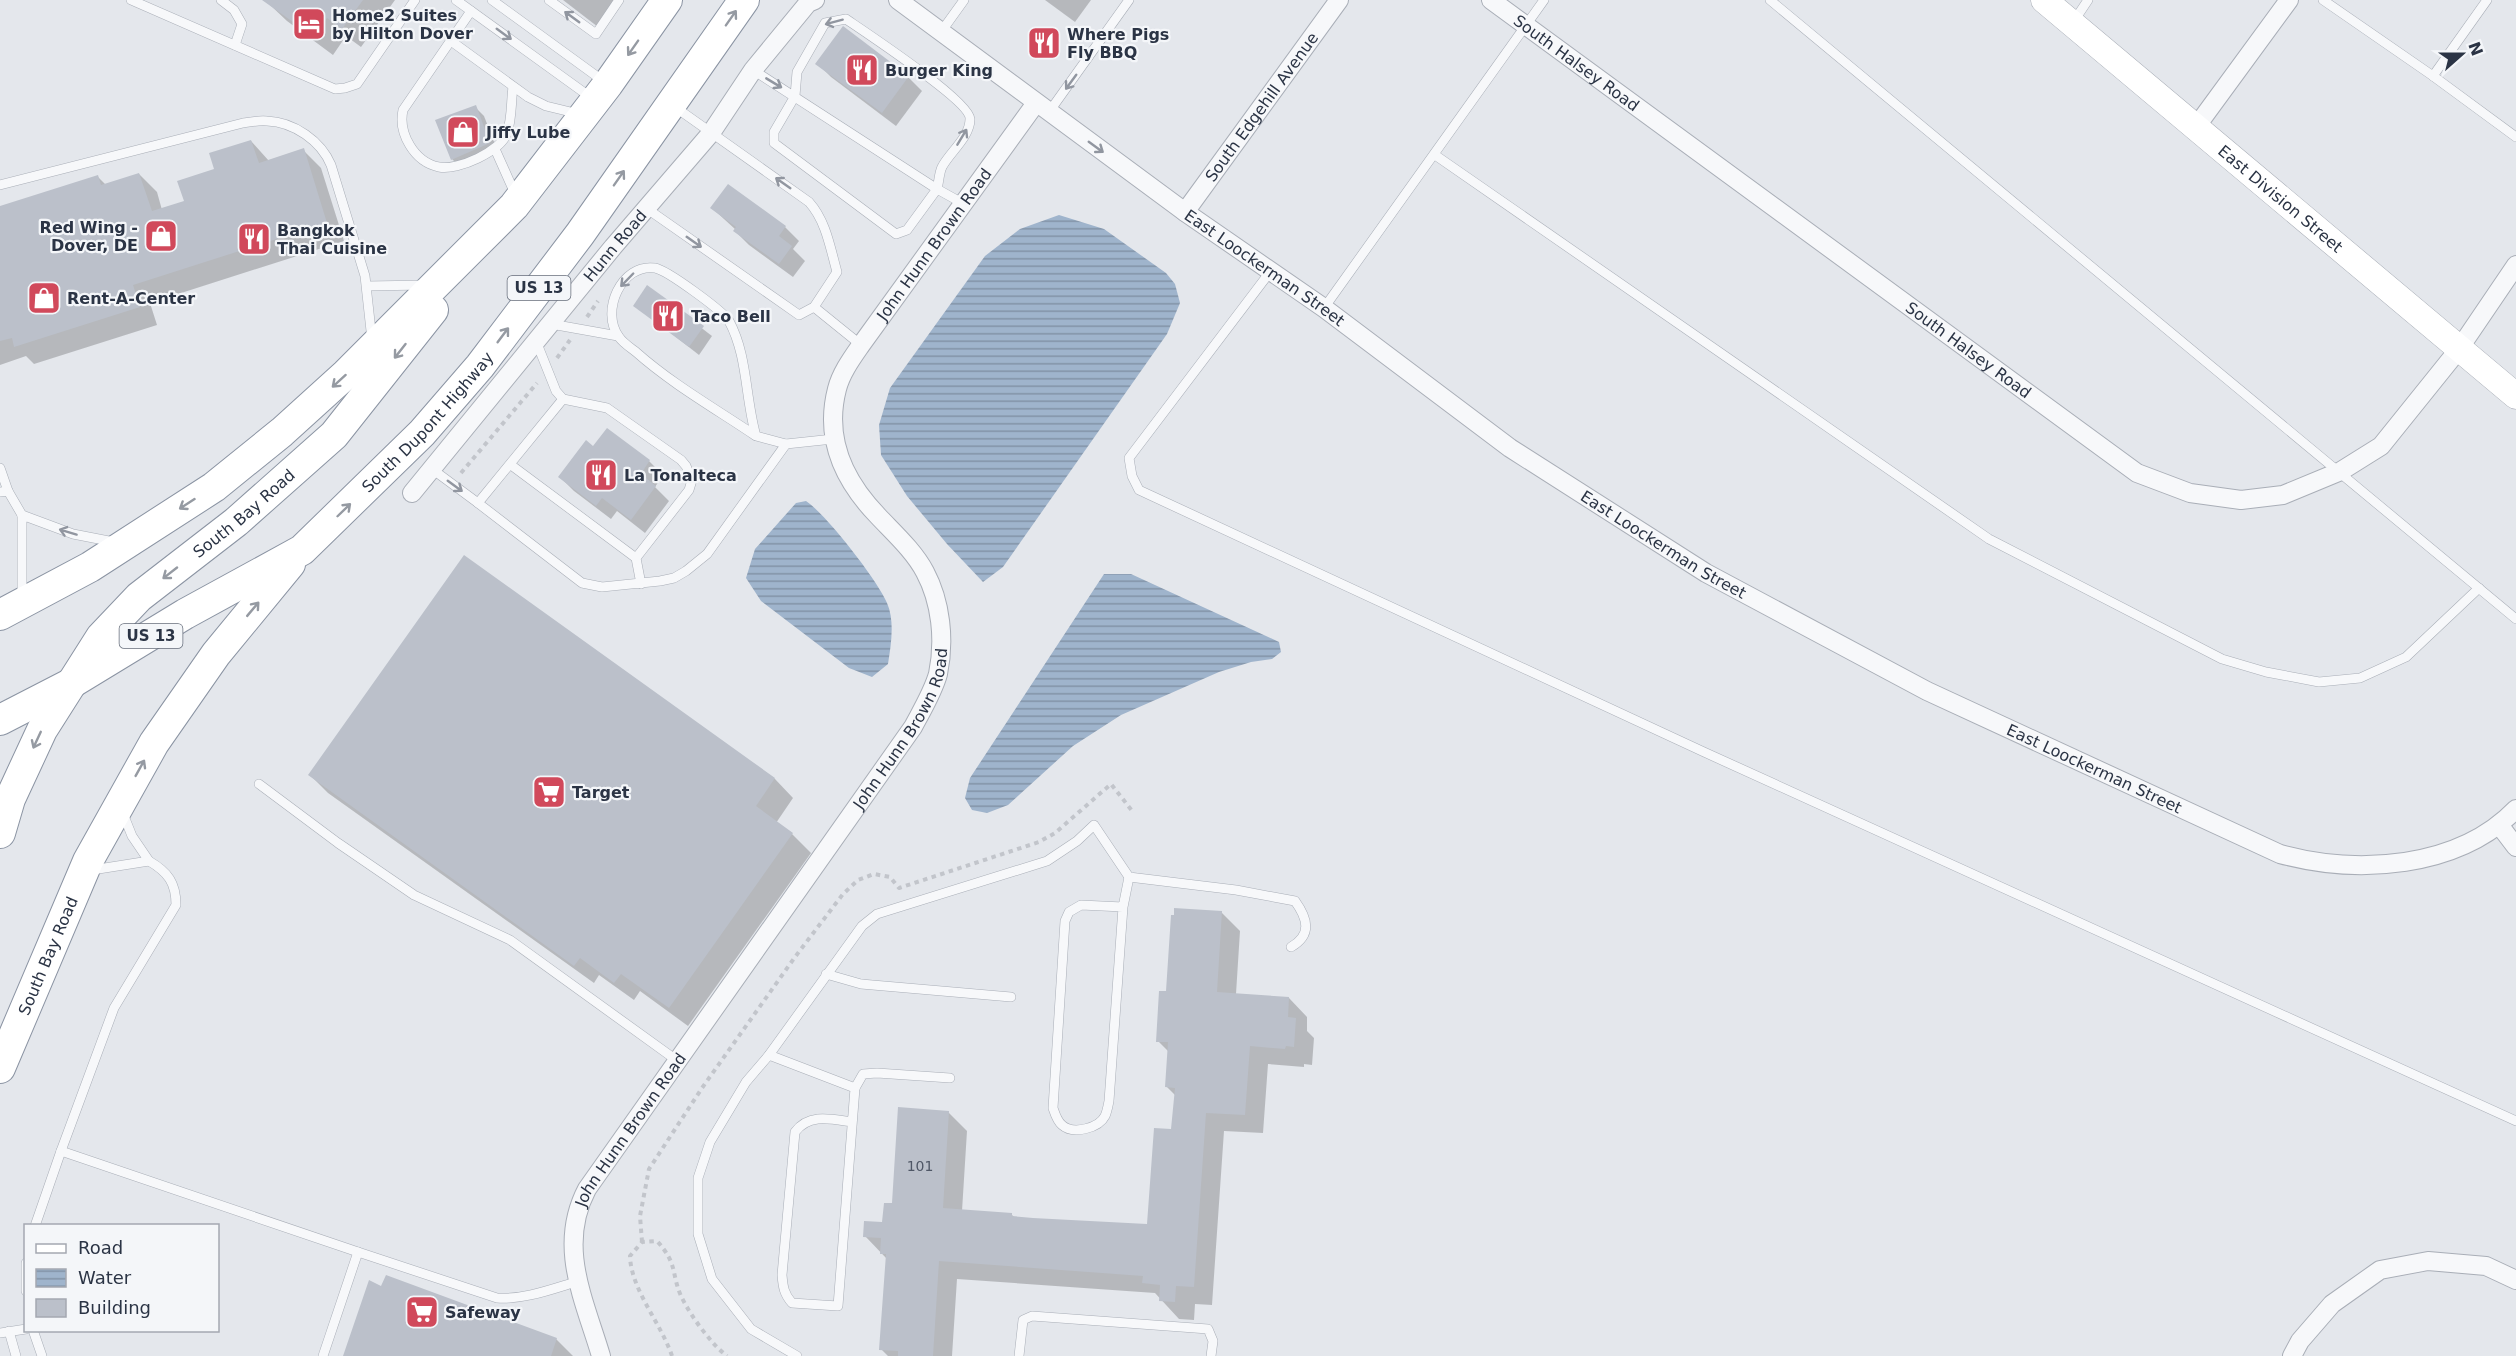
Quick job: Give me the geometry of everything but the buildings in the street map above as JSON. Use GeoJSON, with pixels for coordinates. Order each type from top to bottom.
{"type":"FeatureCollection","features":[{"type":"Feature","properties":{"kind":"highway"},"geometry":{"type":"LineString","coordinates":[[11,610],[90,567],[231,473],[282,432],[373,348],[516,203],[596,100],[667,0]]}},
{"type":"Feature","properties":{"kind":"highway","name":"South Dupont Highway"},"geometry":{"type":"LineString","coordinates":[[0,720],[70,684],[302,550],[422,433],[480,366],[580,234],[744,0]]}},
{"type":"Feature","properties":{"kind":"highway","name":"South Bay Road"},"geometry":{"type":"LineString","coordinates":[[0,832],[10,799],[42,730],[101,637],[140,597],[236,522],[334,435],[516,203]]}},
{"type":"Feature","properties":{"kind":"highway","name":"South Bay Road"},"geometry":{"type":"LineString","coordinates":[[0,1068],[84,871],[154,743],[216,654],[302,550]]}},
{"type":"Feature","properties":{"kind":"main road","name":"East Division Street"},"geometry":{"type":"LineString","coordinates":[[2044,0],[2516,396]]}},
{"type":"Feature","properties":{"kind":"street","name":"Hunn Road"},"geometry":{"type":"LineString","coordinates":[[412,494],[646,208],[711,133],[753,70],[808,3],[815,0]]}},
{"type":"Feature","properties":{"kind":"street","name":"East Loockerman Street"},"geometry":{"type":"LineString","coordinates":[[898,0],[1185,212],[1324,308],[1510,448],[1706,573],[1927,691],[2280,854],[2305,861],[2364,866],[2394,865],[2434,855],[2482,837],[2500,826],[2516,809]]}},
{"type":"Feature","properties":{"kind":"street","name":"South Edgehill Avenue"},"geometry":{"type":"LineString","coordinates":[[1185,212],[1340,0]]}},
{"type":"Feature","properties":{"kind":"street","name":"South Halsey Road"},"geometry":{"type":"LineString","coordinates":[[1491,0],[2137,473],[2190,493],[2241,500],[2283,495],[2341,471],[2381,446],[2459,349],[2516,265]]}},
{"type":"Feature","properties":{"kind":"street"},"geometry":{"type":"LineString","coordinates":[[2196,127],[2289,0]]}},
{"type":"Feature","properties":{"kind":"street","name":"John Hunn Brown Road"},"geometry":{"type":"LineString","coordinates":[[601,1356],[573,1258],[572,1237],[579,1205],[587,1190],[913,727],[937,675],[941,652],[941,623],[935,596],[924,570],[850,484],[833,439],[833,410],[837,388],[861,345],[964,204],[1043,108]]}},
{"type":"Feature","properties":{"kind":"street"},"geometry":{"type":"LineString","coordinates":[[2500,826],[2516,847]]}},
{"type":"Feature","properties":{"kind":"street"},"geometry":{"type":"LineString","coordinates":[[2292,1356],[2300,1341],[2332,1304],[2380,1270],[2428,1261],[2486,1266],[2516,1280]]}},
{"type":"Feature","properties":{"kind":"lane"},"geometry":{"type":"LineString","coordinates":[[131,0],[335,89],[357,84],[415,0]]}},
{"type":"Feature","properties":{"kind":"lane"},"geometry":{"type":"LineString","coordinates":[[221,0],[234,10],[242,24],[235,45]]}},
{"type":"Feature","properties":{"kind":"lane"},"geometry":{"type":"LineString","coordinates":[[456,0],[596,100]]}},
{"type":"Feature","properties":{"kind":"lane"},"geometry":{"type":"LineString","coordinates":[[492,0],[596,100]]}},
{"type":"Feature","properties":{"kind":"lane"},"geometry":{"type":"LineString","coordinates":[[549,0],[596,34],[619,0]]}},
{"type":"Feature","properties":{"kind":"lane"},"geometry":{"type":"LineString","coordinates":[[941,32],[964,0]]}},
{"type":"Feature","properties":{"kind":"lane"},"geometry":{"type":"LineString","coordinates":[[1043,108],[1129,0]]}},
{"type":"Feature","properties":{"kind":"lane"},"geometry":{"type":"LineString","coordinates":[[1324,308],[1544,0]]}},
{"type":"Feature","properties":{"kind":"lane"},"geometry":{"type":"LineString","coordinates":[[1770,0],[2516,618]]}},
{"type":"Feature","properties":{"kind":"lane"},"geometry":{"type":"LineString","coordinates":[[2072,23],[2088,0]]}},
{"type":"Feature","properties":{"kind":"lane"},"geometry":{"type":"LineString","coordinates":[[2323,0],[2516,137]]}},
{"type":"Feature","properties":{"kind":"lane"},"geometry":{"type":"LineString","coordinates":[[2433,76],[2487,0]]}},
{"type":"Feature","properties":{"kind":"lane"},"geometry":{"type":"LineString","coordinates":[[471,11],[403,110],[400,122],[412,150],[426,161],[439,167],[451,167],[486,154],[501,145],[508,132],[513,87]]}},
{"type":"Feature","properties":{"kind":"lane"},"geometry":{"type":"LineString","coordinates":[[846,19],[899,53],[929,80],[961,102],[969,113],[970,120],[966,131],[942,168],[937,189],[907,230],[896,234],[774,143],[774,132],[795,96],[797,72],[825,23],[846,19]]}},
{"type":"Feature","properties":{"kind":"lane"},"geometry":{"type":"LineString","coordinates":[[451,41],[513,87],[546,106],[596,100]]}},
{"type":"Feature","properties":{"kind":"lane"},"geometry":{"type":"LineString","coordinates":[[753,70],[937,189],[964,204]]}},
{"type":"Feature","properties":{"kind":"lane"},"geometry":{"type":"LineString","coordinates":[[646,208],[799,315],[814,307],[837,272],[824,223],[809,201],[671,104]]}},
{"type":"Feature","properties":{"kind":"lane"},"geometry":{"type":"LineString","coordinates":[[0,185],[243,123],[268,121],[288,126],[308,136],[325,151],[354,235],[367,286],[373,348]]}},
{"type":"Feature","properties":{"kind":"lane"},"geometry":{"type":"LineString","coordinates":[[495,148],[516,203]]}},
{"type":"Feature","properties":{"kind":"lane"},"geometry":{"type":"LineString","coordinates":[[1435,155],[1989,539],[2222,658],[2266,672],[2319,682],[2360,678],[2406,657],[2479,588]]}},
{"type":"Feature","properties":{"kind":"lane"},"geometry":{"type":"LineString","coordinates":[[756,436],[748,409],[742,352],[728,319],[692,290],[656,268],[637,271],[626,278],[614,299],[611,315],[618,336],[652,366],[756,436],[786,444],[833,439]]}},
{"type":"Feature","properties":{"kind":"lane"},"geometry":{"type":"LineString","coordinates":[[1270,272],[1130,458],[1132,476],[1139,490],[1693,747],[2516,1121]]}},
{"type":"Feature","properties":{"kind":"lane"},"geometry":{"type":"LineString","coordinates":[[367,286],[435,285]]}},
{"type":"Feature","properties":{"kind":"lane"},"geometry":{"type":"LineString","coordinates":[[814,307],[861,345]]}},
{"type":"Feature","properties":{"kind":"lane"},"geometry":{"type":"LineString","coordinates":[[550,324],[618,336]]}},
{"type":"Feature","properties":{"kind":"lane"},"geometry":{"type":"LineString","coordinates":[[536,341],[556,391],[563,399],[607,408],[686,466],[692,480],[689,490],[636,558]]}},
{"type":"Feature","properties":{"kind":"lane"},"geometry":{"type":"LineString","coordinates":[[478,503],[563,399]]}},
{"type":"Feature","properties":{"kind":"lane"},"geometry":{"type":"LineString","coordinates":[[432,469],[582,584],[602,587],[674,578],[707,554],[786,444]]}},
{"type":"Feature","properties":{"kind":"lane"},"geometry":{"type":"LineString","coordinates":[[511,465],[636,558],[640,584]]}},
{"type":"Feature","properties":{"kind":"lane"},"geometry":{"type":"LineString","coordinates":[[0,468],[4,491],[22,515],[73,534],[125,544]]}},
{"type":"Feature","properties":{"kind":"lane"},"geometry":{"type":"LineString","coordinates":[[11,610],[22,515]]}},
{"type":"Feature","properties":{"kind":"lane"},"geometry":{"type":"LineString","coordinates":[[259,784],[338,843],[414,895],[510,940],[679,1062]]}},
{"type":"Feature","properties":{"kind":"lane"},"geometry":{"type":"LineString","coordinates":[[36,1224],[114,1008],[176,905],[176,891],[171,878],[163,869],[149,861],[132,836],[119,805]]}},
{"type":"Feature","properties":{"kind":"lane"},"geometry":{"type":"LineString","coordinates":[[797,1356],[751,1329],[712,1279],[698,1234],[698,1178],[710,1142],[746,1082],[862,926],[877,914],[1047,861],[1077,841],[1094,825],[1129,877],[1123,907],[1109,1101],[1105,1117],[1094,1126],[1078,1130],[1064,1127],[1057,1119],[1053,1108],[1065,921],[1068,912],[1081,905],[1123,907]]}},
{"type":"Feature","properties":{"kind":"lane"},"geometry":{"type":"LineString","coordinates":[[84,871],[149,861]]}},
{"type":"Feature","properties":{"kind":"lane"},"geometry":{"type":"LineString","coordinates":[[1129,877],[1236,890],[1295,901],[1304,914],[1306,926],[1301,941],[1291,947]]}},
{"type":"Feature","properties":{"kind":"lane"},"geometry":{"type":"LineString","coordinates":[[826,974],[861,984],[1011,997]]}},
{"type":"Feature","properties":{"kind":"lane"},"geometry":{"type":"LineString","coordinates":[[769,1054],[855,1088]]}},
{"type":"Feature","properties":{"kind":"lane"},"geometry":{"type":"LineString","coordinates":[[852,1122],[819,1118],[808,1120],[795,1132],[782,1275],[786,1297],[792,1303],[838,1306],[855,1088],[863,1074],[877,1072],[950,1078]]}},
{"type":"Feature","properties":{"kind":"lane"},"geometry":{"type":"LineString","coordinates":[[61,1151],[497,1298],[510,1299],[525,1296],[579,1281]]}},
{"type":"Feature","properties":{"kind":"lane"},"geometry":{"type":"LineString","coordinates":[[323,1356],[358,1252]]}},
{"type":"Feature","properties":{"kind":"lane"},"geometry":{"type":"LineString","coordinates":[[1019,1356],[1023,1320],[1032,1316],[1208,1329],[1213,1341],[1211,1356]]}},
{"type":"Feature","properties":{"kind":"lane"},"geometry":{"type":"LineString","coordinates":[[16,1356],[5,1332],[24,1329]]}},
{"type":"Feature","properties":{"kind":"lane"},"geometry":{"type":"LineString","coordinates":[[34,1332],[42,1356]]}},
{"type":"Feature","properties":{"kind":"path"},"geometry":{"type":"LineString","coordinates":[[672,1356],[659,1324],[630,1270],[630,1256],[642,1242],[657,1241],[668,1253],[681,1296],[715,1347],[727,1356]]}},
{"type":"Feature","properties":{"kind":"water"},"geometry":{"type":"Polygon","coordinates":[[[1059,215],[1104,229],[1166,273],[1175,284],[1180,303],[1167,334],[1003,567],[983,582],[947,544],[907,496],[881,455],[879,425],[890,388],[985,256],[1020,229],[1059,215]]]}},
{"type":"Feature","properties":{"kind":"water"},"geometry":{"type":"Polygon","coordinates":[[[806,501],[826,519],[851,549],[887,603],[892,625],[888,664],[872,677],[849,668],[761,601],[746,578],[755,549],[796,503],[806,501]]]}},
{"type":"Feature","properties":{"kind":"water"},"geometry":{"type":"Polygon","coordinates":[[[1104,574],[1131,574],[1279,642],[1281,652],[1272,659],[1251,662],[1219,672],[1121,715],[1073,746],[1008,805],[987,813],[972,810],[965,798],[970,778],[1104,574]]]}},
{"type":"Feature","properties":{"kind":"place","name":"Home2 Suites by Hilton Dover"},"geometry":{"type":"Point","coordinates":[309,24]}},
{"type":"Feature","properties":{"kind":"place","name":"Where Pigs Fly BBQ"},"geometry":{"type":"Point","coordinates":[1044,43]}},
{"type":"Feature","properties":{"kind":"place","name":"Burger King"},"geometry":{"type":"Point","coordinates":[862,70]}},
{"type":"Feature","properties":{"kind":"place","name":"Jiffy Lube"},"geometry":{"type":"Point","coordinates":[463,132]}},
{"type":"Feature","properties":{"kind":"place","name":"Red Wing - Dover, DE"},"geometry":{"type":"Point","coordinates":[161,236]}},
{"type":"Feature","properties":{"kind":"place","name":"Bangkok Thai Cuisine"},"geometry":{"type":"Point","coordinates":[254,239]}},
{"type":"Feature","properties":{"kind":"place","name":"Rent-A-Center"},"geometry":{"type":"Point","coordinates":[44,298]}},
{"type":"Feature","properties":{"kind":"place","name":"Taco Bell"},"geometry":{"type":"Point","coordinates":[668,316]}},
{"type":"Feature","properties":{"kind":"place","name":"La Tonalteca"},"geometry":{"type":"Point","coordinates":[601,475]}},
{"type":"Feature","properties":{"kind":"place","name":"Target"},"geometry":{"type":"Point","coordinates":[549,792]}},
{"type":"Feature","properties":{"kind":"place","name":"Safeway"},"geometry":{"type":"Point","coordinates":[422,1312]}}]}
